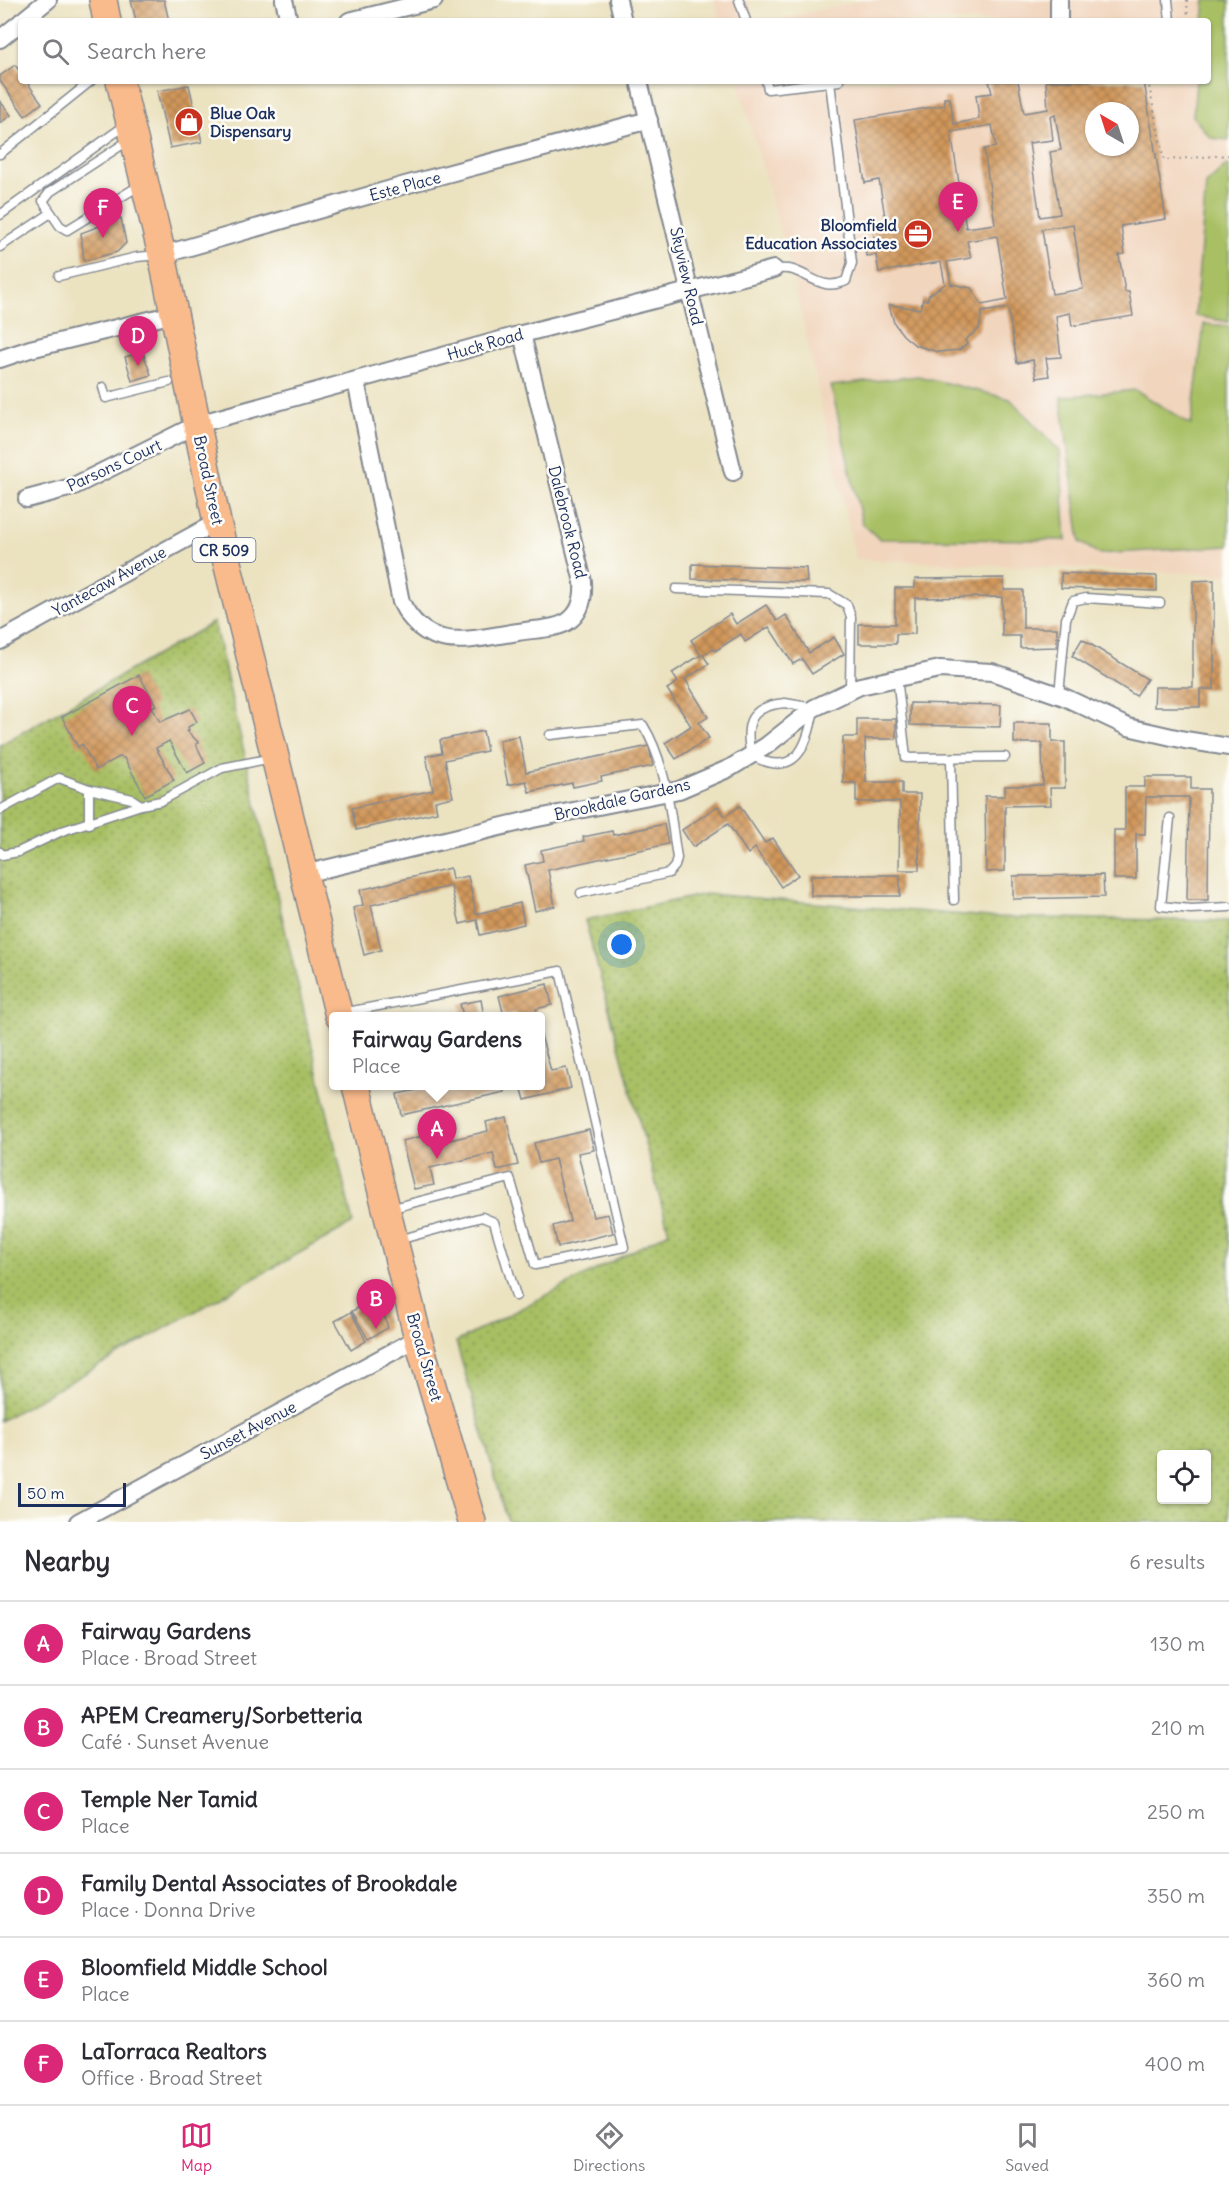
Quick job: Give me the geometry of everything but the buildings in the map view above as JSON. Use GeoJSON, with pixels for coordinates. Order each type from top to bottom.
{"type":"FeatureCollection","features":[{"type":"Feature","properties":{"kind":"main road"},"geometry":{"type":"LineString","coordinates":[[103,0],[106,18]]}},
{"type":"Feature","properties":{"kind":"main road","name":"Broad Street"},"geometry":{"type":"LineString","coordinates":[[121,84],[162,255],[218,522],[338,1012]]}},
{"type":"Feature","properties":{"kind":"main road","name":"Broad Street"},"geometry":{"type":"LineString","coordinates":[[357,1090],[418,1338],[472,1522]]}},
{"type":"Feature","properties":{"kind":"street"},"geometry":{"type":"LineString","coordinates":[[284,0],[288,18]]}},
{"type":"Feature","properties":{"kind":"street"},"geometry":{"type":"LineString","coordinates":[[361,18],[434,0]]}},
{"type":"Feature","properties":{"kind":"street"},"geometry":{"type":"LineString","coordinates":[[618,0],[622,18]]}},
{"type":"Feature","properties":{"kind":"street"},"geometry":{"type":"LineString","coordinates":[[1059,0],[1059,18]]}},
{"type":"Feature","properties":{"kind":"street"},"geometry":{"type":"LineString","coordinates":[[25,18],[41,2]]}},
{"type":"Feature","properties":{"kind":"street"},"geometry":{"type":"LineString","coordinates":[[0,39],[18,24]]}},
{"type":"Feature","properties":{"kind":"street","name":"Skyview Road"},"geometry":{"type":"LineString","coordinates":[[640,84],[733,472]]}},
{"type":"Feature","properties":{"kind":"street","name":"Este Place"},"geometry":{"type":"LineString","coordinates":[[162,255],[405,185],[649,120]]}},
{"type":"Feature","properties":{"kind":"street","name":"Huck Road"},"geometry":{"type":"LineString","coordinates":[[198,424],[522,334],[774,269]]}},
{"type":"Feature","properties":{"kind":"street"},"geometry":{"type":"LineString","coordinates":[[0,359],[30,349],[174,314]]}},
{"type":"Feature","properties":{"kind":"street","name":"Dalebrook Road"},"geometry":{"type":"LineString","coordinates":[[357,381],[401,602],[414,623],[434,636],[458,641],[556,627],[575,614],[584,593],[583,582],[522,334]]}},
{"type":"Feature","properties":{"kind":"street","name":"Parsons Court"},"geometry":{"type":"LineString","coordinates":[[27,499],[72,487],[198,424]]}},
{"type":"Feature","properties":{"kind":"street","name":"Yantecaw Avenue"},"geometry":{"type":"LineString","coordinates":[[0,641],[218,522]]}},
{"type":"Feature","properties":{"kind":"street","name":"Brookdale Gardens"},"geometry":{"type":"LineString","coordinates":[[304,874],[533,819],[666,792],[730,768],[751,756],[814,708],[850,690],[896,676],[940,669],[992,672],[1059,695],[1128,727],[1229,747]]}},
{"type":"Feature","properties":{"kind":"street","name":"Sunset Avenue"},"geometry":{"type":"LineString","coordinates":[[78,1522],[96,1518],[418,1338]]}},
{"type":"Feature","properties":{"kind":"lane"},"geometry":{"type":"LineString","coordinates":[[739,0],[745,18]]}},
{"type":"Feature","properties":{"kind":"lane"},"geometry":{"type":"LineString","coordinates":[[1168,0],[1170,18]]}},
{"type":"Feature","properties":{"kind":"lane"},"geometry":{"type":"LineString","coordinates":[[0,154],[87,84]]}},
{"type":"Feature","properties":{"kind":"lane"},"geometry":{"type":"LineString","coordinates":[[767,85],[789,84]]}},
{"type":"Feature","properties":{"kind":"lane"},"geometry":{"type":"LineString","coordinates":[[774,269],[791,269],[818,282],[834,286],[846,281],[852,264],[834,84]]}},
{"type":"Feature","properties":{"kind":"lane"},"geometry":{"type":"LineString","coordinates":[[132,129],[44,197],[43,201],[60,226],[67,230],[144,183]]}},
{"type":"Feature","properties":{"kind":"lane"},"geometry":{"type":"LineString","coordinates":[[0,215],[132,129]]}},
{"type":"Feature","properties":{"kind":"lane"},"geometry":{"type":"LineString","coordinates":[[0,247],[51,213]]}},
{"type":"Feature","properties":{"kind":"lane"},"geometry":{"type":"LineString","coordinates":[[59,276],[136,257],[162,255]]}},
{"type":"Feature","properties":{"kind":"lane"},"geometry":{"type":"LineString","coordinates":[[103,387],[106,398],[169,382]]}},
{"type":"Feature","properties":{"kind":"lane"},"geometry":{"type":"LineString","coordinates":[[676,588],[829,594],[847,605],[851,617],[850,690]]}},
{"type":"Feature","properties":{"kind":"lane"},"geometry":{"type":"LineString","coordinates":[[1059,695],[1066,619],[1072,601],[1086,598],[1160,603]]}},
{"type":"Feature","properties":{"kind":"lane"},"geometry":{"type":"LineString","coordinates":[[896,676],[906,758],[1005,758]]}},
{"type":"Feature","properties":{"kind":"lane"},"geometry":{"type":"LineString","coordinates":[[785,703],[814,708],[808,740],[803,750],[792,759],[779,765],[763,762],[751,756],[746,736],[748,726],[753,717],[766,705],[785,703]]}},
{"type":"Feature","properties":{"kind":"lane"},"geometry":{"type":"LineString","coordinates":[[550,735],[643,725],[656,746],[666,792],[677,858],[675,866],[669,873],[582,893]]}},
{"type":"Feature","properties":{"kind":"lane"},"geometry":{"type":"LineString","coordinates":[[0,852],[2,855],[18,852],[62,831],[141,805],[161,801],[222,768],[275,758]]}},
{"type":"Feature","properties":{"kind":"lane"},"geometry":{"type":"LineString","coordinates":[[951,758],[954,900]]}},
{"type":"Feature","properties":{"kind":"lane"},"geometry":{"type":"LineString","coordinates":[[0,810],[58,778],[88,789],[132,799],[141,805]]}},
{"type":"Feature","properties":{"kind":"lane"},"geometry":{"type":"LineString","coordinates":[[88,789],[89,824]]}},
{"type":"Feature","properties":{"kind":"lane"},"geometry":{"type":"LineString","coordinates":[[1170,818],[1161,906],[1191,909],[1229,907]]}},
{"type":"Feature","properties":{"kind":"lane"},"geometry":{"type":"LineString","coordinates":[[354,1012],[560,971],[624,1247],[535,1265],[510,1178],[387,1210]]}},
{"type":"Feature","properties":{"kind":"lane"},"geometry":{"type":"LineString","coordinates":[[394,1241],[483,1217],[494,1222],[516,1296]]}},
{"type":"Feature","properties":{"kind":"path"},"geometry":{"type":"LineString","coordinates":[[1186,0],[1188,18]]}},
{"type":"Feature","properties":{"kind":"path"},"geometry":{"type":"LineString","coordinates":[[1149,84],[1164,160],[1229,155]]}},
{"type":"Feature","properties":{"kind":"shaded area"},"geometry":{"type":"Polygon","coordinates":[[[714,0],[748,0],[755,18],[719,18],[714,0]]]}},
{"type":"Feature","properties":{"kind":"shaded area"},"geometry":{"type":"Polygon","coordinates":[[[863,0],[1229,0],[1229,575],[856,559],[791,269],[739,84],[1211,84],[1211,18],[784,18],[863,0]]]}},
{"type":"Feature","properties":{"kind":"green space"},"geometry":{"type":"Polygon","coordinates":[[[1205,0],[1229,0],[1229,140],[1211,138],[1193,117],[1196,84],[1211,84],[1211,18],[1203,18],[1205,0]]]}},
{"type":"Feature","properties":{"kind":"green space"},"geometry":{"type":"Polygon","coordinates":[[[1229,165],[1229,322],[1195,316],[1206,184],[1229,165]]]}},
{"type":"Feature","properties":{"kind":"green space"},"geometry":{"type":"Polygon","coordinates":[[[1204,324],[1229,326],[1229,546],[1099,554],[1080,542],[1061,397],[1136,390],[1191,425],[1204,324]]]}},
{"type":"Feature","properties":{"kind":"green space"},"geometry":{"type":"Polygon","coordinates":[[[918,376],[1010,399],[1060,451],[1066,540],[879,539],[862,523],[831,386],[918,376]]]}},
{"type":"Feature","properties":{"kind":"green space"},"geometry":{"type":"Polygon","coordinates":[[[214,622],[353,1223],[0,1421],[0,745],[214,622]]]}},
{"type":"Feature","properties":{"kind":"green space"},"geometry":{"type":"Polygon","coordinates":[[[706,894],[989,917],[1229,921],[1229,1522],[508,1522],[456,1342],[669,1232],[585,920],[706,894]]]}},
{"type":"Feature","properties":{"kind":"place","name":"Blue Oak Dispensary"},"geometry":{"type":"Point","coordinates":[189,122]}},
{"type":"Feature","properties":{"kind":"place","name":"Bloomfield Middle School"},"geometry":{"type":"Point","coordinates":[958,232]}},
{"type":"Feature","properties":{"kind":"place","name":"Bloomfield Education Associates"},"geometry":{"type":"Point","coordinates":[918,234]}},
{"type":"Feature","properties":{"kind":"place","name":"LaTorraca Realtors"},"geometry":{"type":"Point","coordinates":[103,238]}},
{"type":"Feature","properties":{"kind":"place","name":"Family Dental Associates of Brookdale"},"geometry":{"type":"Point","coordinates":[138,366]}},
{"type":"Feature","properties":{"kind":"place","name":"Temple Ner Tamid"},"geometry":{"type":"Point","coordinates":[132,736]}},
{"type":"Feature","properties":{"kind":"place","name":"Fairway Gardens"},"geometry":{"type":"Point","coordinates":[437,1159]}},
{"type":"Feature","properties":{"kind":"place","name":"APEM Creamery/Sorbetteria"},"geometry":{"type":"Point","coordinates":[376,1329]}}]}
